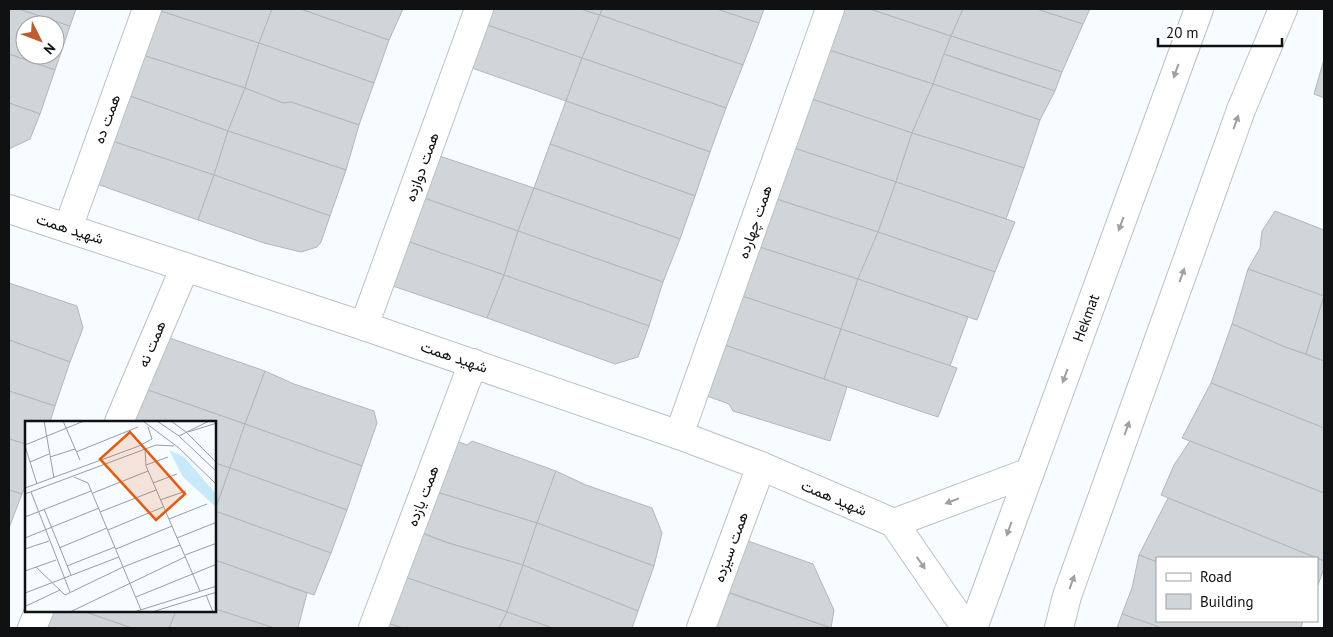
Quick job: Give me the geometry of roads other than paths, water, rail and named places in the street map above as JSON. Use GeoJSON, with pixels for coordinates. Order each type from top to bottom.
{"type":"FeatureCollection","features":[{"type":"Feature","properties":{"kind":"street","name":"همت ده"},"geometry":{"type":"LineString","coordinates":[[68,228],[147,9]]}},
{"type":"Feature","properties":{"kind":"street","name":"همت دوازده"},"geometry":{"type":"LineString","coordinates":[[364,326],[480,9]]}},
{"type":"Feature","properties":{"kind":"street","name":"همت چهارده"},"geometry":{"type":"LineString","coordinates":[[679,436],[830,9]]}},
{"type":"Feature","properties":{"kind":"street","name":"Hekmat"},"geometry":{"type":"LineString","coordinates":[[973,628],[1199,9]]}},
{"type":"Feature","properties":{"kind":"street"},"geometry":{"type":"LineString","coordinates":[[1059,628],[1067,596],[1237,120],[1282,9]]}},
{"type":"Feature","properties":{"kind":"street","name":"شهید همت"},"geometry":{"type":"LineString","coordinates":[[9,208],[473,363],[679,436],[761,466],[894,523]]}},
{"type":"Feature","properties":{"kind":"street","name":"همت نه"},"geometry":{"type":"LineString","coordinates":[[119,421],[185,267]]}},
{"type":"Feature","properties":{"kind":"street","name":"همت یازده"},"geometry":{"type":"LineString","coordinates":[[373,628],[473,363]]}},
{"type":"Feature","properties":{"kind":"street","name":"همت سیزده"},"geometry":{"type":"LineString","coordinates":[[701,628],[761,466]]}},
{"type":"Feature","properties":{"kind":"street"},"geometry":{"type":"LineString","coordinates":[[966,628],[894,523],[1030,472]]}},
{"type":"Feature","properties":{"kind":"street"},"geometry":{"type":"LineString","coordinates":[[32,628],[39,612]]}}]}
